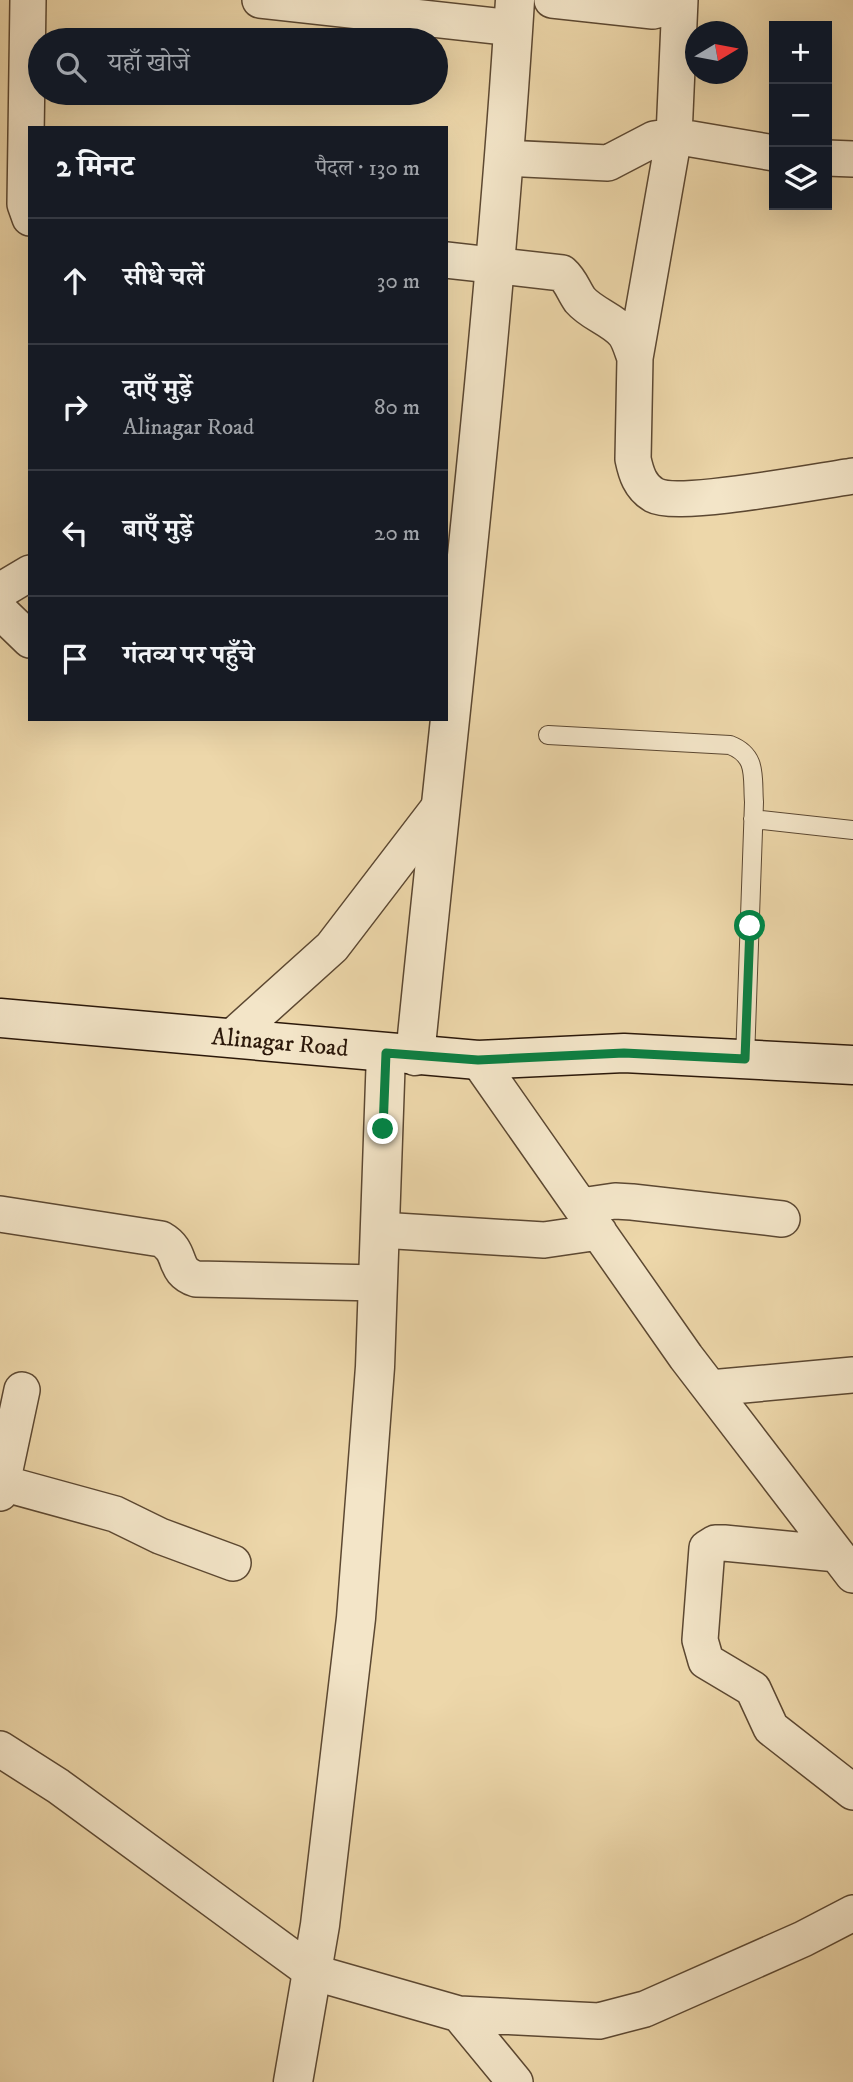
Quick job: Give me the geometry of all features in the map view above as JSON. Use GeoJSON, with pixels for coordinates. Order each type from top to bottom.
{"type":"FeatureCollection","features":[{"type":"Feature","properties":{"kind":"street"},"geometry":{"type":"LineString","coordinates":[[28,0],[28,211]]}},
{"type":"Feature","properties":{"kind":"street"},"geometry":{"type":"LineString","coordinates":[[260,0],[514,14],[505,158],[457,549],[448,685]]}},
{"type":"Feature","properties":{"kind":"street"},"geometry":{"type":"LineString","coordinates":[[552,0],[653,11],[668,7],[679,0]]}},
{"type":"Feature","properties":{"kind":"street"},"geometry":{"type":"LineString","coordinates":[[679,0],[674,136],[635,358],[635,472],[642,485],[656,496],[688,500],[853,476]]}},
{"type":"Feature","properties":{"kind":"street"},"geometry":{"type":"LineString","coordinates":[[505,158],[608,163],[654,139],[674,136],[769,152]]}},
{"type":"Feature","properties":{"kind":"street"},"geometry":{"type":"LineString","coordinates":[[832,158],[853,159]]}},
{"type":"Feature","properties":{"kind":"street"},"geometry":{"type":"LineString","coordinates":[[448,260],[562,273],[589,309],[626,335],[635,358]]}},
{"type":"Feature","properties":{"kind":"street"},"geometry":{"type":"LineString","coordinates":[[0,591],[28,574]]}},
{"type":"Feature","properties":{"kind":"street"},"geometry":{"type":"LineString","coordinates":[[0,611],[28,638]]}},
{"type":"Feature","properties":{"kind":"street"},"geometry":{"type":"LineString","coordinates":[[293,2082],[320,1925],[356,1618],[375,1367],[380,1230],[401,1055],[440,806],[446,721]]}},
{"type":"Feature","properties":{"kind":"street"},"geometry":{"type":"LineString","coordinates":[[230,1039],[332,947],[440,806]]}},
{"type":"Feature","properties":{"kind":"street","name":"Alinagar Road"},"geometry":{"type":"LineString","coordinates":[[0,1018],[478,1060],[624,1053],[853,1065]]}},
{"type":"Feature","properties":{"kind":"street"},"geometry":{"type":"LineString","coordinates":[[478,1060],[710,1388],[845,1565]]}},
{"type":"Feature","properties":{"kind":"street"},"geometry":{"type":"LineString","coordinates":[[380,1230],[544,1240],[590,1219],[615,1201],[782,1219]]}},
{"type":"Feature","properties":{"kind":"street"},"geometry":{"type":"LineString","coordinates":[[0,1214],[161,1239],[171,1245],[185,1276],[196,1279],[378,1283]]}},
{"type":"Feature","properties":{"kind":"street"},"geometry":{"type":"LineString","coordinates":[[710,1388],[853,1375]]}},
{"type":"Feature","properties":{"kind":"street"},"geometry":{"type":"LineString","coordinates":[[22,1390],[1,1488],[115,1514],[160,1536],[233,1563]]}},
{"type":"Feature","properties":{"kind":"street"},"geometry":{"type":"LineString","coordinates":[[845,1565],[715,1543],[707,1548],[700,1640],[706,1661],[753,1689],[771,1728],[853,1792]]}},
{"type":"Feature","properties":{"kind":"street"},"geometry":{"type":"LineString","coordinates":[[0,1749],[58,1786],[312,1972],[459,2014],[599,2021],[645,2009],[803,1939],[853,1913]]}},
{"type":"Feature","properties":{"kind":"street"},"geometry":{"type":"LineString","coordinates":[[459,2014],[515,2082]]}},
{"type":"Feature","properties":{"kind":"lane"},"geometry":{"type":"LineString","coordinates":[[548,736],[730,745],[742,749],[751,760],[753,819],[745,1059]]}},
{"type":"Feature","properties":{"kind":"lane"},"geometry":{"type":"LineString","coordinates":[[753,819],[853,830]]}},
{"type":"Feature","properties":{"kind":"route"},"geometry":{"type":"LineString","coordinates":[[383,1129],[386,1053],[478,1060],[624,1053],[745,1059],[750,926]]}}]}
